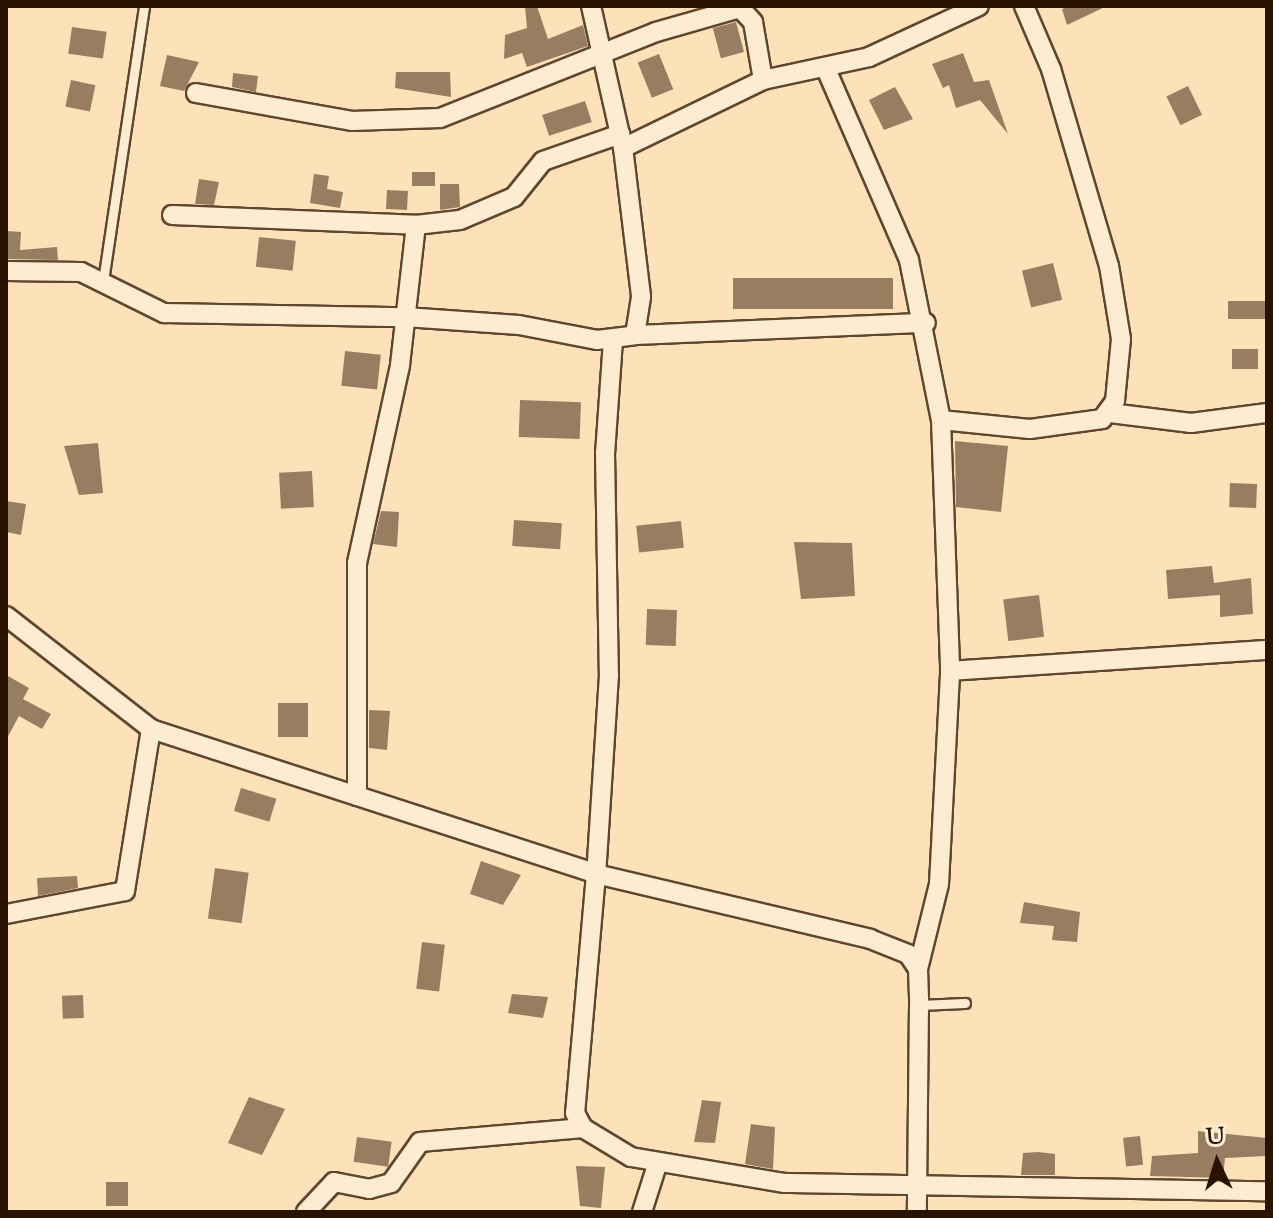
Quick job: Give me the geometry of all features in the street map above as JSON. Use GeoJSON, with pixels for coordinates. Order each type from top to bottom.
{"type":"FeatureCollection","features":[{"type":"Feature","properties":{"kind":"street"},"geometry":{"type":"LineString","coordinates":[[591,6],[621,141],[641,296],[635,335]]}},
{"type":"Feature","properties":{"kind":"street"},"geometry":{"type":"LineString","coordinates":[[172,215],[416,225],[485,211],[514,197],[543,161],[621,141],[763,80],[826,69],[915,40],[979,6]]}},
{"type":"Feature","properties":{"kind":"street"},"geometry":{"type":"LineString","coordinates":[[1024,6],[1051,69],[1109,266],[1121,339],[1110,413]]}},
{"type":"Feature","properties":{"kind":"street"},"geometry":{"type":"LineString","coordinates":[[196,93],[352,121],[440,118],[600,55],[740,8],[753,22],[763,80]]}},
{"type":"Feature","properties":{"kind":"street"},"geometry":{"type":"LineString","coordinates":[[826,69],[903,247],[926,323],[941,420],[950,671],[939,884],[918,969],[917,1212]]}},
{"type":"Feature","properties":{"kind":"street"},"geometry":{"type":"LineString","coordinates":[[357,796],[357,563],[405,317],[416,225]]}},
{"type":"Feature","properties":{"kind":"street"},"geometry":{"type":"LineString","coordinates":[[6,271],[57,268],[103,281],[164,313],[405,317],[613,340],[635,335],[926,323]]}},
{"type":"Feature","properties":{"kind":"street"},"geometry":{"type":"LineString","coordinates":[[613,340],[605,453],[609,675],[596,874],[575,1113],[583,1128],[631,1157],[785,1183],[1152,1192],[1267,1191]]}},
{"type":"Feature","properties":{"kind":"street"},"geometry":{"type":"LineString","coordinates":[[941,420],[1030,429],[1074,426],[1110,413],[1191,423],[1267,413]]}},
{"type":"Feature","properties":{"kind":"street"},"geometry":{"type":"LineString","coordinates":[[6,616],[151,729],[596,874],[901,949],[924,949]]}},
{"type":"Feature","properties":{"kind":"street"},"geometry":{"type":"LineString","coordinates":[[950,671],[1267,650]]}},
{"type":"Feature","properties":{"kind":"street"},"geometry":{"type":"LineString","coordinates":[[6,914],[125,891],[151,729]]}},
{"type":"Feature","properties":{"kind":"street"},"geometry":{"type":"LineString","coordinates":[[901,949],[918,969]]}},
{"type":"Feature","properties":{"kind":"street"},"geometry":{"type":"LineString","coordinates":[[306,1212],[334,1182],[369,1189],[391,1183],[420,1142],[583,1128]]}},
{"type":"Feature","properties":{"kind":"street"},"geometry":{"type":"LineString","coordinates":[[642,1212],[658,1162]]}},
{"type":"Feature","properties":{"kind":"street"},"geometry":{"type":"LineString","coordinates":[[1151,1212],[1152,1192]]}},
{"type":"Feature","properties":{"kind":"lane"},"geometry":{"type":"LineString","coordinates":[[103,281],[144,6]]}},
{"type":"Feature","properties":{"kind":"lane"},"geometry":{"type":"LineString","coordinates":[[919,1005],[965,1003]]}},
{"type":"Feature","properties":{"kind":"building"},"geometry":{"type":"Polygon","coordinates":[[[525,6],[537,6],[548,39],[583,25],[588,46],[527,67],[522,53],[504,59],[505,35],[527,28],[525,6]]]}},
{"type":"Feature","properties":{"kind":"building"},"geometry":{"type":"Polygon","coordinates":[[[1070,6],[1107,6],[1067,25],[1062,9],[1070,6]]]}},
{"type":"Feature","properties":{"kind":"building"},"geometry":{"type":"Polygon","coordinates":[[[736,22],[744,52],[721,58],[713,28],[736,22]]]}},
{"type":"Feature","properties":{"kind":"building"},"geometry":{"type":"Polygon","coordinates":[[[72,27],[107,32],[103,59],[68,54],[72,27]]]}},
{"type":"Feature","properties":{"kind":"building"},"geometry":{"type":"Polygon","coordinates":[[[963,53],[974,82],[989,80],[1008,134],[980,100],[956,108],[949,85],[943,88],[932,64],[963,53]]]}},
{"type":"Feature","properties":{"kind":"building"},"geometry":{"type":"Polygon","coordinates":[[[659,54],[673,89],[652,98],[638,63],[659,54]]]}},
{"type":"Feature","properties":{"kind":"building"},"geometry":{"type":"Polygon","coordinates":[[[167,55],[199,62],[184,91],[160,86],[167,55]]]}},
{"type":"Feature","properties":{"kind":"building"},"geometry":{"type":"Polygon","coordinates":[[[396,72],[450,72],[451,97],[395,88],[396,72]]]}},
{"type":"Feature","properties":{"kind":"building"},"geometry":{"type":"Polygon","coordinates":[[[233,73],[258,76],[256,92],[232,87],[233,73]]]}},
{"type":"Feature","properties":{"kind":"building"},"geometry":{"type":"Polygon","coordinates":[[[71,80],[95,85],[90,112],[65,106],[71,80]]]}},
{"type":"Feature","properties":{"kind":"building"},"geometry":{"type":"Polygon","coordinates":[[[1188,86],[1202,115],[1180,125],[1166,97],[1188,86]]]}},
{"type":"Feature","properties":{"kind":"building"},"geometry":{"type":"Polygon","coordinates":[[[895,87],[913,119],[884,130],[869,100],[895,87]]]}},
{"type":"Feature","properties":{"kind":"building"},"geometry":{"type":"Polygon","coordinates":[[[585,101],[592,122],[549,136],[542,115],[585,101]]]}},
{"type":"Feature","properties":{"kind":"building"},"geometry":{"type":"Polygon","coordinates":[[[412,172],[435,172],[435,186],[412,186],[412,172]]]}},
{"type":"Feature","properties":{"kind":"building"},"geometry":{"type":"Polygon","coordinates":[[[314,174],[329,176],[327,189],[343,192],[340,208],[310,203],[314,174]]]}},
{"type":"Feature","properties":{"kind":"building"},"geometry":{"type":"Polygon","coordinates":[[[199,179],[219,182],[214,205],[195,204],[199,179]]]}},
{"type":"Feature","properties":{"kind":"building"},"geometry":{"type":"Polygon","coordinates":[[[440,184],[459,184],[460,207],[440,210],[440,184]]]}},
{"type":"Feature","properties":{"kind":"building"},"geometry":{"type":"Polygon","coordinates":[[[387,190],[408,191],[407,210],[386,209],[387,190]]]}},
{"type":"Feature","properties":{"kind":"building"},"geometry":{"type":"Polygon","coordinates":[[[6,231],[21,232],[20,250],[57,247],[58,260],[6,259],[6,231]]]}},
{"type":"Feature","properties":{"kind":"building"},"geometry":{"type":"Polygon","coordinates":[[[259,237],[296,241],[293,271],[256,267],[259,237]]]}},
{"type":"Feature","properties":{"kind":"building"},"geometry":{"type":"Polygon","coordinates":[[[1053,263],[1062,300],[1031,308],[1022,271],[1053,263]]]}},
{"type":"Feature","properties":{"kind":"building"},"geometry":{"type":"Polygon","coordinates":[[[733,278],[893,278],[893,309],[733,309],[733,278]]]}},
{"type":"Feature","properties":{"kind":"building"},"geometry":{"type":"Polygon","coordinates":[[[1228,301],[1267,301],[1267,319],[1228,319],[1228,301]]]}},
{"type":"Feature","properties":{"kind":"building"},"geometry":{"type":"Polygon","coordinates":[[[1232,349],[1258,349],[1258,369],[1232,369],[1232,349]]]}},
{"type":"Feature","properties":{"kind":"building"},"geometry":{"type":"Polygon","coordinates":[[[345,351],[381,355],[377,390],[341,386],[345,351]]]}},
{"type":"Feature","properties":{"kind":"building"},"geometry":{"type":"Polygon","coordinates":[[[520,400],[581,402],[580,439],[519,437],[520,400]]]}},
{"type":"Feature","properties":{"kind":"building"},"geometry":{"type":"Polygon","coordinates":[[[955,441],[1008,446],[1001,512],[956,507],[955,441]]]}},
{"type":"Feature","properties":{"kind":"building"},"geometry":{"type":"Polygon","coordinates":[[[98,443],[103,493],[79,495],[64,446],[98,443]]]}},
{"type":"Feature","properties":{"kind":"building"},"geometry":{"type":"Polygon","coordinates":[[[312,471],[314,507],[281,509],[279,473],[312,471]]]}},
{"type":"Feature","properties":{"kind":"building"},"geometry":{"type":"Polygon","coordinates":[[[1230,483],[1257,484],[1256,508],[1229,507],[1230,483]]]}},
{"type":"Feature","properties":{"kind":"building"},"geometry":{"type":"Polygon","coordinates":[[[6,501],[26,504],[21,535],[6,532],[6,501]]]}},
{"type":"Feature","properties":{"kind":"building"},"geometry":{"type":"Polygon","coordinates":[[[381,511],[399,512],[397,547],[373,544],[381,511]]]}},
{"type":"Feature","properties":{"kind":"building"},"geometry":{"type":"Polygon","coordinates":[[[514,520],[562,523],[560,549],[512,546],[514,520]]]}},
{"type":"Feature","properties":{"kind":"building"},"geometry":{"type":"Polygon","coordinates":[[[681,521],[684,548],[639,553],[636,526],[681,521]]]}},
{"type":"Feature","properties":{"kind":"building"},"geometry":{"type":"Polygon","coordinates":[[[794,542],[852,543],[855,596],[801,599],[794,542]]]}},
{"type":"Feature","properties":{"kind":"building"},"geometry":{"type":"Polygon","coordinates":[[[1212,566],[1214,583],[1251,578],[1253,614],[1220,617],[1220,595],[1168,599],[1166,570],[1212,566]]]}},
{"type":"Feature","properties":{"kind":"building"},"geometry":{"type":"Polygon","coordinates":[[[1039,595],[1044,637],[1008,641],[1003,599],[1039,595]]]}},
{"type":"Feature","properties":{"kind":"building"},"geometry":{"type":"Polygon","coordinates":[[[647,609],[677,610],[676,646],[646,645],[647,609]]]}},
{"type":"Feature","properties":{"kind":"building"},"geometry":{"type":"Polygon","coordinates":[[[6,675],[29,688],[23,699],[51,714],[42,729],[19,716],[6,740],[6,675]]]}},
{"type":"Feature","properties":{"kind":"building"},"geometry":{"type":"Polygon","coordinates":[[[278,703],[308,703],[308,737],[278,737],[278,703]]]}},
{"type":"Feature","properties":{"kind":"building"},"geometry":{"type":"Polygon","coordinates":[[[369,710],[390,711],[387,750],[369,748],[369,710]]]}},
{"type":"Feature","properties":{"kind":"building"},"geometry":{"type":"Polygon","coordinates":[[[241,788],[276,799],[269,822],[234,811],[241,788]]]}},
{"type":"Feature","properties":{"kind":"building"},"geometry":{"type":"Polygon","coordinates":[[[481,861],[521,875],[503,905],[470,894],[481,861]]]}},
{"type":"Feature","properties":{"kind":"building"},"geometry":{"type":"Polygon","coordinates":[[[215,868],[249,873],[242,923],[208,919],[215,868]]]}},
{"type":"Feature","properties":{"kind":"building"},"geometry":{"type":"Polygon","coordinates":[[[77,876],[78,888],[38,896],[37,878],[77,876]]]}},
{"type":"Feature","properties":{"kind":"building"},"geometry":{"type":"Polygon","coordinates":[[[1024,902],[1080,912],[1077,942],[1052,940],[1054,926],[1020,923],[1024,902]]]}},
{"type":"Feature","properties":{"kind":"building"},"geometry":{"type":"Polygon","coordinates":[[[422,942],[445,945],[439,991],[416,989],[422,942]]]}},
{"type":"Feature","properties":{"kind":"building"},"geometry":{"type":"Polygon","coordinates":[[[512,994],[548,997],[543,1018],[508,1013],[512,994]]]}},
{"type":"Feature","properties":{"kind":"building"},"geometry":{"type":"Polygon","coordinates":[[[83,995],[84,1018],[63,1019],[62,996],[83,995]]]}},
{"type":"Feature","properties":{"kind":"building"},"geometry":{"type":"Polygon","coordinates":[[[249,1097],[285,1109],[262,1155],[228,1143],[249,1097]]]}},
{"type":"Feature","properties":{"kind":"building"},"geometry":{"type":"Polygon","coordinates":[[[702,1100],[721,1102],[715,1143],[694,1142],[702,1100]]]}},
{"type":"Feature","properties":{"kind":"building"},"geometry":{"type":"Polygon","coordinates":[[[751,1124],[775,1127],[773,1169],[745,1164],[751,1124]]]}},
{"type":"Feature","properties":{"kind":"building"},"geometry":{"type":"Polygon","coordinates":[[[1198,1131],[1267,1138],[1266,1156],[1225,1158],[1223,1178],[1150,1176],[1152,1156],[1198,1153],[1198,1131]]]}},
{"type":"Feature","properties":{"kind":"building"},"geometry":{"type":"Polygon","coordinates":[[[1140,1136],[1143,1165],[1126,1167],[1123,1138],[1140,1136]]]}},
{"type":"Feature","properties":{"kind":"building"},"geometry":{"type":"Polygon","coordinates":[[[357,1137],[392,1142],[388,1167],[354,1162],[357,1137]]]}},
{"type":"Feature","properties":{"kind":"building"},"geometry":{"type":"Polygon","coordinates":[[[1023,1153],[1055,1154],[1055,1175],[1021,1175],[1023,1153]]]}},
{"type":"Feature","properties":{"kind":"building"},"geometry":{"type":"Polygon","coordinates":[[[576,1166],[605,1167],[601,1208],[580,1206],[576,1166]]]}},
{"type":"Feature","properties":{"kind":"building"},"geometry":{"type":"Polygon","coordinates":[[[106,1182],[128,1182],[128,1206],[106,1206],[106,1182]]]}}]}
